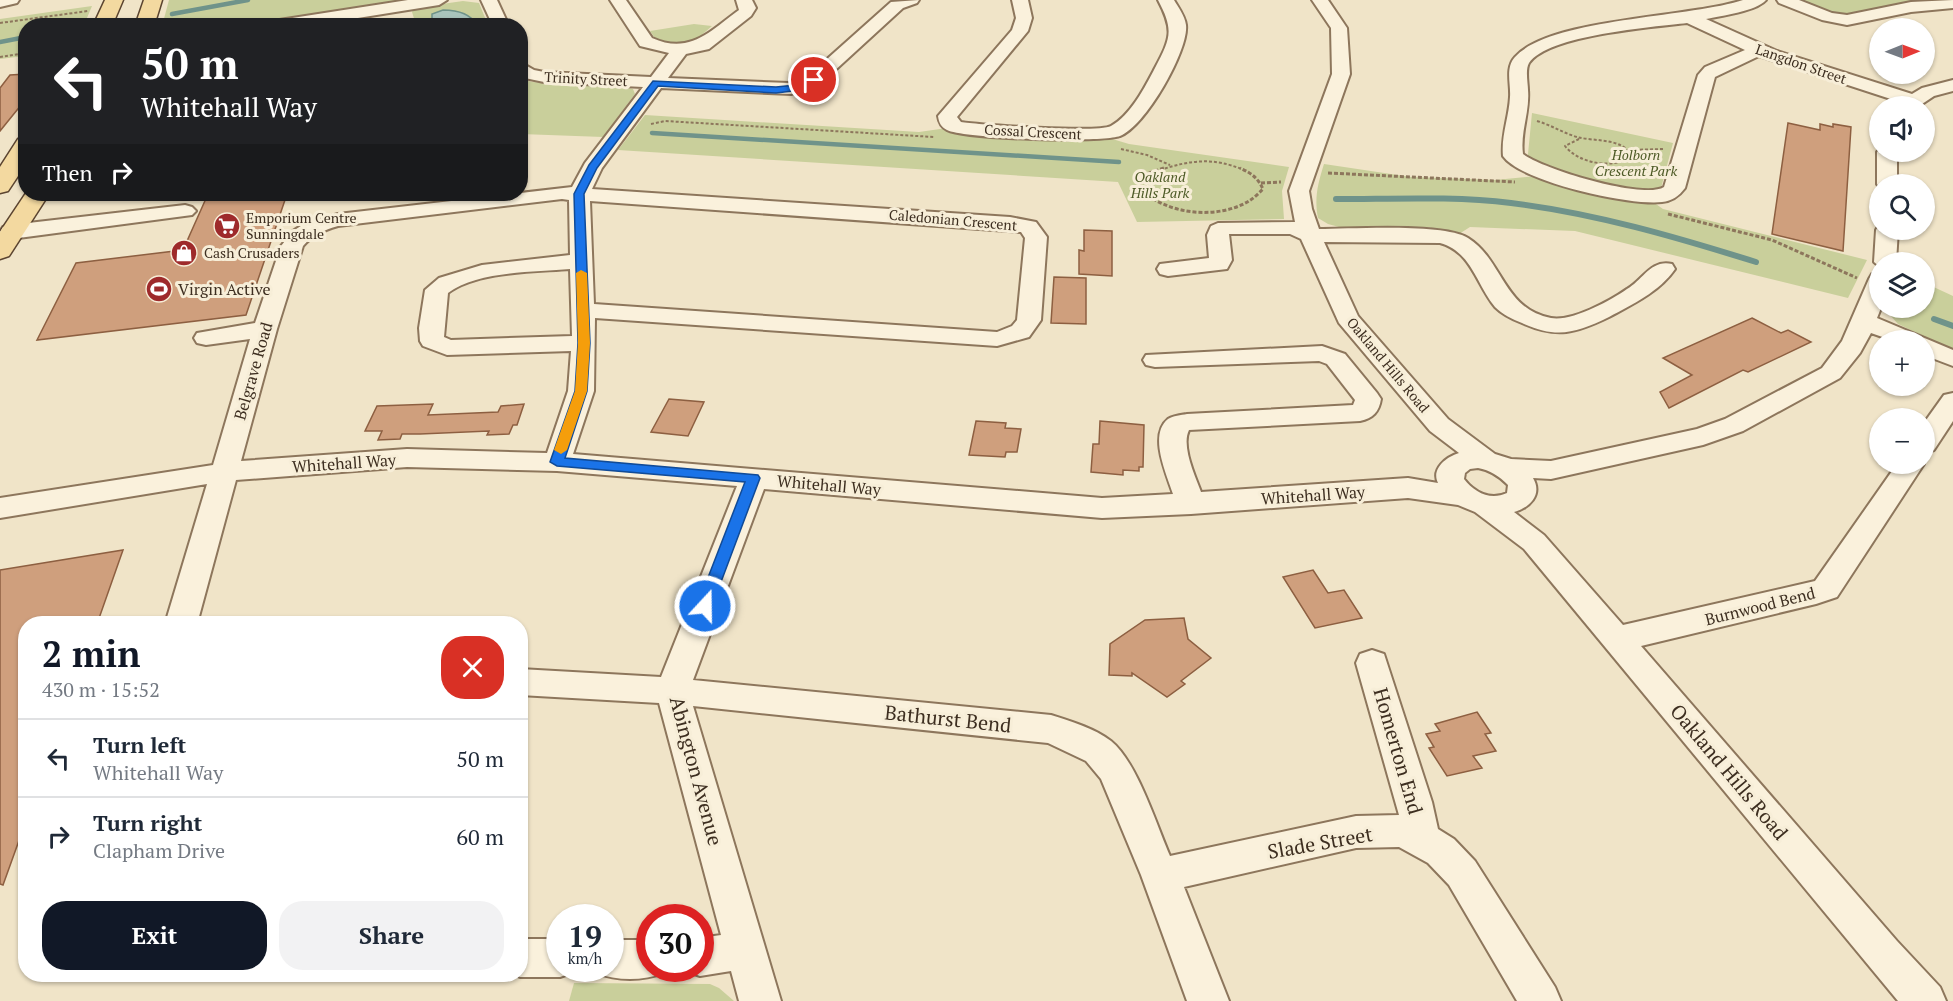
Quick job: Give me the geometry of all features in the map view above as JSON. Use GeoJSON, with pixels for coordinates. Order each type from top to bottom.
{"type":"FeatureCollection","features":[{"type":"Feature","properties":{"kind":"main road"},"geometry":{"type":"LineString","coordinates":[[99,17],[114,0]]}},
{"type":"Feature","properties":{"kind":"main road"},"geometry":{"type":"LineString","coordinates":[[147,18],[153,0]]}},
{"type":"Feature","properties":{"kind":"main road"},"geometry":{"type":"LineString","coordinates":[[0,186],[18,157]]}},
{"type":"Feature","properties":{"kind":"main road"},"geometry":{"type":"LineString","coordinates":[[6,241],[32,201]]}},
{"type":"Feature","properties":{"kind":"street"},"geometry":{"type":"LineString","coordinates":[[0,2],[11,0]]}},
{"type":"Feature","properties":{"kind":"street"},"geometry":{"type":"LineString","coordinates":[[362,18],[439,0]]}},
{"type":"Feature","properties":{"kind":"street"},"geometry":{"type":"LineString","coordinates":[[489,0],[497,18]]}},
{"type":"Feature","properties":{"kind":"street"},"geometry":{"type":"LineString","coordinates":[[618,0],[646,42],[655,46],[680,50],[703,45],[745,13],[748,8],[744,0]]}},
{"type":"Feature","properties":{"kind":"street","name":"Cossal Crescent"},"geometry":{"type":"LineString","coordinates":[[1020,0],[1024,18],[1020,31],[947,116],[951,124],[968,129],[1087,135],[1100,135],[1125,126],[1164,69],[1173,47],[1178,22],[1166,0]]}},
{"type":"Feature","properties":{"kind":"street","name":"Oakland Hills Road"},"geometry":{"type":"LineString","coordinates":[[1320,0],[1339,28],[1341,74],[1299,192],[1301,209],[1310,235],[1347,318],[1439,425],[1508,478],[1534,542]]}},
{"type":"Feature","properties":{"kind":"street"},"geometry":{"type":"LineString","coordinates":[[1758,0],[1689,18],[1573,34],[1531,53],[1522,60],[1519,67],[1521,90],[1513,156],[1523,166],[1555,177],[1626,194],[1666,195],[1675,188],[1707,75],[1758,50]]}},
{"type":"Feature","properties":{"kind":"street"},"geometry":{"type":"LineString","coordinates":[[1785,0],[1828,17],[1847,20],[1911,8],[1940,7],[1950,3]]}},
{"type":"Feature","properties":{"kind":"street","name":"Trinity Street"},"geometry":{"type":"LineString","coordinates":[[528,74],[776,90],[805,86],[897,2]]}},
{"type":"Feature","properties":{"kind":"street","name":"Langdon Street"},"geometry":{"type":"LineString","coordinates":[[1689,18],[1758,50],[1888,96]]}},
{"type":"Feature","properties":{"kind":"street"},"geometry":{"type":"LineString","coordinates":[[557,462],[581,391],[584,343],[579,194],[592,167],[680,50]]}},
{"type":"Feature","properties":{"kind":"street"},"geometry":{"type":"LineString","coordinates":[[1922,96],[1928,92],[1953,85]]}},
{"type":"Feature","properties":{"kind":"street","name":"Belgrave Road"},"geometry":{"type":"LineString","coordinates":[[528,197],[562,193],[579,194]]}},
{"type":"Feature","properties":{"kind":"street","name":"Caledonian Crescent"},"geometry":{"type":"LineString","coordinates":[[579,194],[1010,223],[1028,227],[1036,237],[1029,320],[1018,334],[997,339],[582,310]]}},
{"type":"Feature","properties":{"kind":"street","name":"Belgrave Road"},"geometry":{"type":"LineString","coordinates":[[183,616],[265,330],[292,246],[299,236],[324,223],[494,201]]}},
{"type":"Feature","properties":{"kind":"street"},"geometry":{"type":"LineString","coordinates":[[6,241],[184,211]]}},
{"type":"Feature","properties":{"kind":"street"},"geometry":{"type":"LineString","coordinates":[[1168,269],[1219,264],[1222,257],[1216,240],[1218,232],[1222,229],[1293,228],[1310,235],[1427,234],[1458,241],[1472,250],[1504,302],[1525,318],[1546,325],[1567,326],[1578,323],[1636,294],[1664,269]]}},
{"type":"Feature","properties":{"kind":"street"},"geometry":{"type":"LineString","coordinates":[[581,261],[472,274],[450,280],[437,290],[431,328],[432,341],[447,348],[584,343]]}},
{"type":"Feature","properties":{"kind":"street"},"geometry":{"type":"LineString","coordinates":[[1475,501],[1504,506],[1508,478],[1682,441],[1734,425],[1831,373],[1844,361],[1869,303]]}},
{"type":"Feature","properties":{"kind":"street"},"geometry":{"type":"LineString","coordinates":[[1862,321],[1886,330]]}},
{"type":"Feature","properties":{"kind":"street"},"geometry":{"type":"LineString","coordinates":[[206,338],[265,330]]}},
{"type":"Feature","properties":{"kind":"street"},"geometry":{"type":"LineString","coordinates":[[1935,351],[1953,359]]}},
{"type":"Feature","properties":{"kind":"street"},"geometry":{"type":"LineString","coordinates":[[1155,360],[1322,353],[1336,359],[1368,399],[1367,407],[1360,413],[1183,423],[1174,432],[1173,444],[1191,504]]}},
{"type":"Feature","properties":{"kind":"street"},"geometry":{"type":"LineString","coordinates":[[1935,428],[1953,401]]}},
{"type":"Feature","properties":{"kind":"street","name":"Oakland Hills Road"},"geometry":{"type":"LineString","coordinates":[[1439,425],[1452,469],[1453,486],[1534,542],[1883,955],[1925,1001]]}},
{"type":"Feature","properties":{"kind":"street","name":"Whitehall Way"},"geometry":{"type":"LineString","coordinates":[[0,508],[224,472],[406,458],[557,462],[1102,508],[1191,504],[1408,488],[1475,501]]}},
{"type":"Feature","properties":{"kind":"street","name":"Whitehall Way"},"geometry":{"type":"LineString","coordinates":[[1408,488],[1468,460],[1508,478]]}},
{"type":"Feature","properties":{"kind":"street","name":"Burnwood Bend"},"geometry":{"type":"LineString","coordinates":[[1617,639],[1826,589],[1904,474]]}},
{"type":"Feature","properties":{"kind":"street","name":"Abington Avenue"},"geometry":{"type":"LineString","coordinates":[[754,478],[672,691],[760,1001]]}},
{"type":"Feature","properties":{"kind":"street","name":"Homerton End"},"geometry":{"type":"LineString","coordinates":[[1372,663],[1414,802],[1422,839]]}},
{"type":"Feature","properties":{"kind":"street","name":"Bathurst Bend"},"geometry":{"type":"LineString","coordinates":[[528,682],[672,691],[1051,729],[1060,733],[1098,751],[1115,770],[1160,875],[1208,1001]]}},
{"type":"Feature","properties":{"kind":"street","name":"Slade Street"},"geometry":{"type":"LineString","coordinates":[[1160,875],[1356,832],[1399,831],[1422,839],[1442,851],[1462,873],[1540,1001]]}},
{"type":"Feature","properties":{"kind":"street"},"geometry":{"type":"LineString","coordinates":[[714,955],[746,950]]}},
{"type":"Feature","properties":{"kind":"street"},"geometry":{"type":"LineString","coordinates":[[528,958],[546,958]]}},
{"type":"Feature","properties":{"kind":"path"},"geometry":{"type":"LineString","coordinates":[[82,18],[99,17]]}},
{"type":"Feature","properties":{"kind":"path"},"geometry":{"type":"LineString","coordinates":[[0,23],[18,22]]}},
{"type":"Feature","properties":{"kind":"path"},"geometry":{"type":"LineString","coordinates":[[0,57],[18,54]]}},
{"type":"Feature","properties":{"kind":"path"},"geometry":{"type":"LineString","coordinates":[[1517,118],[1544,122],[1581,138],[1604,140],[1629,150],[1660,149],[1685,153]]}},
{"type":"Feature","properties":{"kind":"path"},"geometry":{"type":"LineString","coordinates":[[644,125],[665,121],[940,137]]}},
{"type":"Feature","properties":{"kind":"path"},"geometry":{"type":"LineString","coordinates":[[1581,138],[1565,146],[1575,158],[1622,164],[1632,157],[1629,150]]}},
{"type":"Feature","properties":{"kind":"path"},"geometry":{"type":"LineString","coordinates":[[1113,148],[1147,154],[1170,165],[1196,160],[1227,164],[1257,178],[1263,189],[1247,204],[1225,211],[1204,212],[1171,208],[1144,194],[1140,190],[1138,180],[1140,176],[1170,165]]}},
{"type":"Feature","properties":{"kind":"path"},"geometry":{"type":"LineString","coordinates":[[1305,171],[1369,172],[1410,178],[1508,182],[1546,182],[1555,177]]}},
{"type":"Feature","properties":{"kind":"path"},"geometry":{"type":"LineString","coordinates":[[1661,212],[1772,240],[1850,276],[1869,275]]}},
{"type":"Feature","properties":{"kind":"green space"},"geometry":{"type":"Polygon","coordinates":[[[169,0],[409,0],[289,18],[164,18],[169,0]]]}},
{"type":"Feature","properties":{"kind":"green space"},"geometry":{"type":"Polygon","coordinates":[[[1796,0],[1938,0],[1848,16],[1828,13],[1796,0]]]}},
{"type":"Feature","properties":{"kind":"green space"},"geometry":{"type":"Polygon","coordinates":[[[463,1],[479,3],[485,18],[414,18],[412,12],[414,8],[463,1]]]}},
{"type":"Feature","properties":{"kind":"green space"},"geometry":{"type":"Polygon","coordinates":[[[92,6],[87,18],[18,18],[18,57],[0,59],[0,19],[92,6]]]}},
{"type":"Feature","properties":{"kind":"green space"},"geometry":{"type":"Polygon","coordinates":[[[694,24],[712,26],[697,39],[699,41],[674,45],[657,41],[650,31],[694,24]]]}},
{"type":"Feature","properties":{"kind":"green space"},"geometry":{"type":"Polygon","coordinates":[[[528,81],[633,89],[635,94],[603,137],[528,134],[528,81]]]}},
{"type":"Feature","properties":{"kind":"green space","name":"Holborn Crescent Park"},"geometry":{"type":"Polygon","coordinates":[[[1532,113],[1673,143],[1661,188],[1653,190],[1606,184],[1538,164],[1528,157],[1532,113]]]}},
{"type":"Feature","properties":{"kind":"green space","name":"Oakland Hills Park"},"geometry":{"type":"Polygon","coordinates":[[[645,115],[919,132],[947,128],[963,132],[1093,140],[1109,138],[1129,144],[1289,167],[1282,191],[1284,219],[1137,222],[1118,182],[618,150],[645,115]]]}},
{"type":"Feature","properties":{"kind":"green space"},"geometry":{"type":"Polygon","coordinates":[[[1324,164],[1411,177],[1495,180],[1537,176],[1653,202],[1663,209],[1867,260],[1848,298],[1575,231],[1470,227],[1459,234],[1427,227],[1339,227],[1318,218],[1317,191],[1324,164]]]}},
{"type":"Feature","properties":{"kind":"green space"},"geometry":{"type":"Polygon","coordinates":[[[1935,288],[1953,296],[1953,350],[1935,341],[1935,330],[1911,330],[1898,324],[1893,318],[1935,318],[1935,288]]]}},
{"type":"Feature","properties":{"kind":"green space"},"geometry":{"type":"Polygon","coordinates":[[[574,983],[710,984],[719,988],[734,1001],[569,1001],[574,983]]]}},
{"type":"Feature","properties":{"kind":"water"},"geometry":{"type":"Polygon","coordinates":[[[443,10],[453,11],[471,18],[432,18],[432,14],[443,10]]]}},
{"type":"Feature","properties":{"kind":"building"},"geometry":{"type":"Polygon","coordinates":[[[18,74],[18,109],[0,131],[0,88],[10,75],[18,74]]]}},
{"type":"Feature","properties":{"kind":"building"},"geometry":{"type":"Polygon","coordinates":[[[1788,123],[1820,130],[1820,124],[1851,127],[1843,251],[1772,234],[1788,123]]]}},
{"type":"Feature","properties":{"kind":"building","name":"Virgin Active"},"geometry":{"type":"Polygon","coordinates":[[[205,201],[285,201],[246,315],[37,340],[76,263],[183,250],[205,201]]]}},
{"type":"Feature","properties":{"kind":"building"},"geometry":{"type":"Polygon","coordinates":[[[1084,230],[1112,231],[1112,276],[1079,274],[1079,250],[1084,251],[1084,230]]]}},
{"type":"Feature","properties":{"kind":"building"},"geometry":{"type":"Polygon","coordinates":[[[1054,277],[1086,278],[1086,324],[1051,323],[1054,277]]]}},
{"type":"Feature","properties":{"kind":"building"},"geometry":{"type":"Polygon","coordinates":[[[1752,318],[1781,333],[1788,330],[1811,342],[1748,372],[1743,370],[1669,408],[1660,392],[1692,375],[1663,358],[1752,318]]]}},
{"type":"Feature","properties":{"kind":"building"},"geometry":{"type":"Polygon","coordinates":[[[669,399],[704,402],[688,436],[651,432],[669,399]]]}},
{"type":"Feature","properties":{"kind":"building"},"geometry":{"type":"Polygon","coordinates":[[[433,404],[428,415],[498,412],[501,406],[524,404],[517,425],[513,425],[509,434],[487,435],[489,431],[402,434],[400,439],[378,440],[382,431],[365,431],[377,406],[433,404]]]}},
{"type":"Feature","properties":{"kind":"building"},"geometry":{"type":"Polygon","coordinates":[[[976,421],[1006,423],[1005,428],[1021,429],[1017,452],[1006,452],[1005,457],[969,455],[976,421]]]}},
{"type":"Feature","properties":{"kind":"building"},"geometry":{"type":"Polygon","coordinates":[[[1100,421],[1144,425],[1143,467],[1139,467],[1139,471],[1123,470],[1123,475],[1091,472],[1093,444],[1099,444],[1100,421]]]}},
{"type":"Feature","properties":{"kind":"building"},"geometry":{"type":"Polygon","coordinates":[[[123,550],[100,616],[18,616],[18,843],[3,885],[0,884],[0,570],[123,550]]]}},
{"type":"Feature","properties":{"kind":"building"},"geometry":{"type":"Polygon","coordinates":[[[1313,570],[1328,593],[1344,590],[1362,618],[1315,628],[1283,577],[1313,570]]]}},
{"type":"Feature","properties":{"kind":"building"},"geometry":{"type":"Polygon","coordinates":[[[1184,618],[1188,639],[1211,658],[1181,681],[1185,684],[1167,697],[1132,673],[1132,676],[1109,675],[1110,644],[1145,620],[1184,618]]]}},
{"type":"Feature","properties":{"kind":"building"},"geometry":{"type":"Polygon","coordinates":[[[1477,712],[1491,733],[1485,734],[1496,751],[1473,756],[1482,768],[1447,776],[1429,748],[1434,747],[1426,734],[1440,731],[1435,724],[1477,712]]]}},
{"type":"Feature","properties":{"kind":"waterway"},"geometry":{"type":"LineString","coordinates":[[172,14],[248,0]]}},
{"type":"Feature","properties":{"kind":"waterway"},"geometry":{"type":"LineString","coordinates":[[0,42],[18,39]]}},
{"type":"Feature","properties":{"kind":"waterway"},"geometry":{"type":"LineString","coordinates":[[652,133],[1119,162]]}},
{"type":"Feature","properties":{"kind":"waterway"},"geometry":{"type":"LineString","coordinates":[[1336,199],[1467,199],[1542,207],[1635,227],[1756,262]]}},
{"type":"Feature","properties":{"kind":"waterway"},"geometry":{"type":"LineString","coordinates":[[1934,319],[1953,326]]}},
{"type":"Feature","properties":{"kind":"slow traffic"},"geometry":{"type":"LineString","coordinates":[[561,450],[581,391],[584,343],[581,273]]}},
{"type":"Feature","properties":{"kind":"place","name":"Emporium Centre Sunningdale"},"geometry":{"type":"Point","coordinates":[227,226]}},
{"type":"Feature","properties":{"kind":"place","name":"Cash Crusaders"},"geometry":{"type":"Point","coordinates":[184,253]}},
{"type":"Feature","properties":{"kind":"place","name":"Virgin Active"},"geometry":{"type":"Point","coordinates":[159,289]}},
{"type":"Feature","properties":{"kind":"route"},"geometry":{"type":"LineString","coordinates":[[705,606],[754,478],[557,462],[581,391],[584,343],[579,194],[592,167],[656,83],[776,90],[798,88],[814,80]]}}]}
